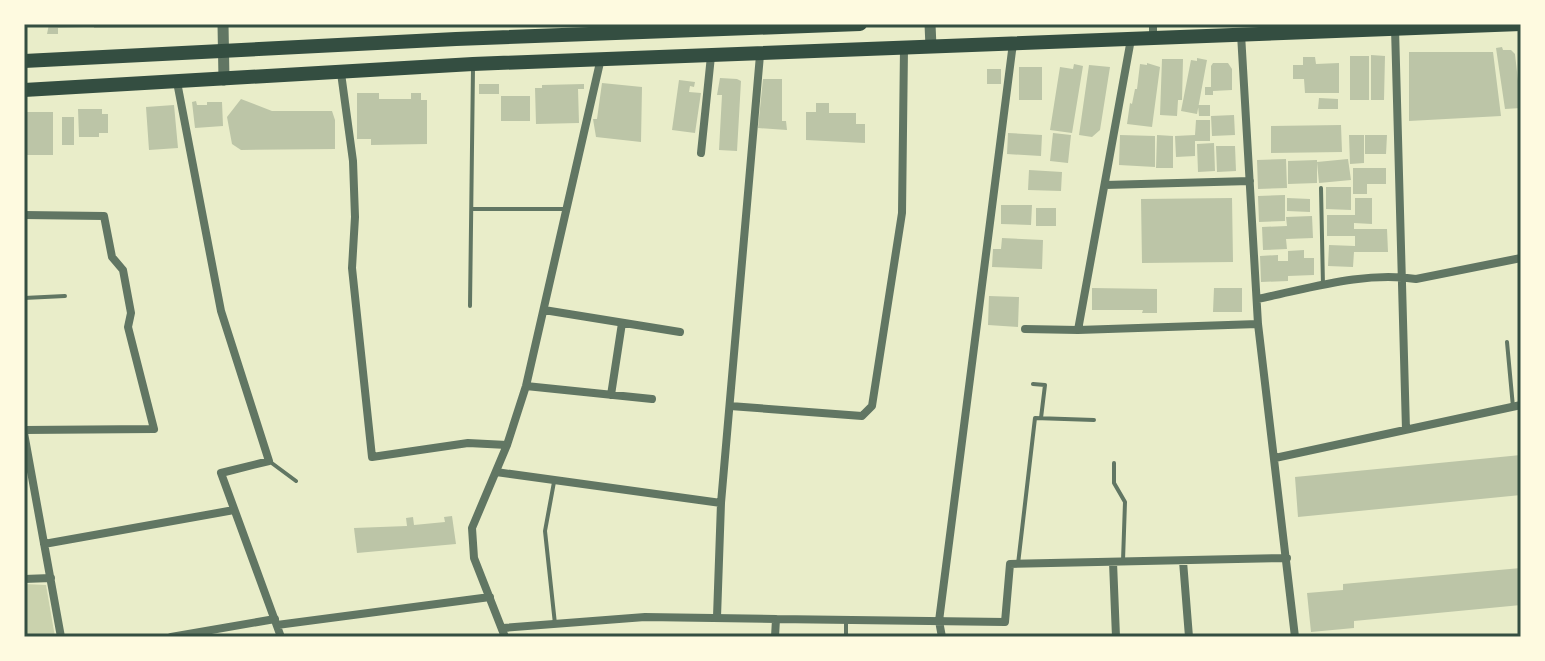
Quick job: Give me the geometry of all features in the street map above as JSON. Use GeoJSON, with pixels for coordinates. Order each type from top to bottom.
{"type":"FeatureCollection","features":[{"type":"Feature","properties":{"kind":"main road"},"geometry":{"type":"LineString","coordinates":[[24,61],[223,52],[456,32],[860,24]]}},
{"type":"Feature","properties":{"kind":"main road"},"geometry":{"type":"LineString","coordinates":[[24,90],[601,58],[760,55],[1131,39],[1153,31],[1241,34],[1521,24]]}},
{"type":"Feature","properties":{"kind":"street"},"geometry":{"type":"LineString","coordinates":[[223,24],[224,80]]}},
{"type":"Feature","properties":{"kind":"street"},"geometry":{"type":"LineString","coordinates":[[930,24],[931,47]]}},
{"type":"Feature","properties":{"kind":"street"},"geometry":{"type":"LineString","coordinates":[[1395,28],[1406,430]]}},
{"type":"Feature","properties":{"kind":"street"},"geometry":{"type":"LineString","coordinates":[[1241,34],[1258,324],[1295,637]]}},
{"type":"Feature","properties":{"kind":"street"},"geometry":{"type":"LineString","coordinates":[[1078,330],[1131,39]]}},
{"type":"Feature","properties":{"kind":"street"},"geometry":{"type":"LineString","coordinates":[[942,637],[939,621],[1013,43]]}},
{"type":"Feature","properties":{"kind":"street"},"geometry":{"type":"LineString","coordinates":[[730,406],[862,416],[872,406],[902,213],[904,48]]}},
{"type":"Feature","properties":{"kind":"street"},"geometry":{"type":"LineString","coordinates":[[717,617],[721,503],[760,55]]}},
{"type":"Feature","properties":{"kind":"street"},"geometry":{"type":"LineString","coordinates":[[701,153],[711,56]]}},
{"type":"Feature","properties":{"kind":"street"},"geometry":{"type":"LineString","coordinates":[[601,58],[526,386],[507,445],[472,528],[474,558],[504,633],[555,624],[645,617],[1005,622],[1010,564],[1287,558]]}},
{"type":"Feature","properties":{"kind":"street"},"geometry":{"type":"LineString","coordinates":[[341,73],[353,161],[355,217],[352,268],[372,457],[468,443],[507,445]]}},
{"type":"Feature","properties":{"kind":"street"},"geometry":{"type":"LineString","coordinates":[[177,82],[221,311],[269,461],[221,473],[281,637]]}},
{"type":"Feature","properties":{"kind":"street"},"geometry":{"type":"LineString","coordinates":[[1105,185],[1250,181]]}},
{"type":"Feature","properties":{"kind":"street"},"geometry":{"type":"LineString","coordinates":[[24,215],[104,216],[112,257],[123,270],[131,313],[128,327],[154,429],[24,432],[61,637]]}},
{"type":"Feature","properties":{"kind":"street"},"geometry":{"type":"LineString","coordinates":[[1257,299],[1360,278],[1416,279],[1521,258]]}},
{"type":"Feature","properties":{"kind":"street"},"geometry":{"type":"LineString","coordinates":[[544,310],[680,332]]}},
{"type":"Feature","properties":{"kind":"street"},"geometry":{"type":"LineString","coordinates":[[611,395],[622,323]]}},
{"type":"Feature","properties":{"kind":"street"},"geometry":{"type":"LineString","coordinates":[[1025,329],[1258,324]]}},
{"type":"Feature","properties":{"kind":"street"},"geometry":{"type":"LineString","coordinates":[[526,386],[652,399]]}},
{"type":"Feature","properties":{"kind":"street"},"geometry":{"type":"LineString","coordinates":[[1275,458],[1517,406]]}},
{"type":"Feature","properties":{"kind":"street"},"geometry":{"type":"LineString","coordinates":[[496,472],[721,503]]}},
{"type":"Feature","properties":{"kind":"street"},"geometry":{"type":"LineString","coordinates":[[44,544],[234,510]]}},
{"type":"Feature","properties":{"kind":"street"},"geometry":{"type":"LineString","coordinates":[[1183,561],[1189,637]]}},
{"type":"Feature","properties":{"kind":"street"},"geometry":{"type":"LineString","coordinates":[[1113,562],[1116,637]]}},
{"type":"Feature","properties":{"kind":"street"},"geometry":{"type":"LineString","coordinates":[[24,579],[51,578]]}},
{"type":"Feature","properties":{"kind":"street"},"geometry":{"type":"LineString","coordinates":[[171,637],[490,597]]}},
{"type":"Feature","properties":{"kind":"street"},"geometry":{"type":"LineString","coordinates":[[775,637],[776,619]]}},
{"type":"Feature","properties":{"kind":"lane"},"geometry":{"type":"LineString","coordinates":[[470,306],[473,64]]}},
{"type":"Feature","properties":{"kind":"lane"},"geometry":{"type":"LineString","coordinates":[[1321,188],[1323,286]]}},
{"type":"Feature","properties":{"kind":"lane"},"geometry":{"type":"LineString","coordinates":[[472,209],[567,209]]}},
{"type":"Feature","properties":{"kind":"lane"},"geometry":{"type":"LineString","coordinates":[[24,298],[65,296]]}},
{"type":"Feature","properties":{"kind":"lane"},"geometry":{"type":"LineString","coordinates":[[1507,342],[1517,406]]}},
{"type":"Feature","properties":{"kind":"lane"},"geometry":{"type":"LineString","coordinates":[[1033,384],[1045,385],[1041,418]]}},
{"type":"Feature","properties":{"kind":"lane"},"geometry":{"type":"LineString","coordinates":[[1018,564],[1035,418],[1094,420]]}},
{"type":"Feature","properties":{"kind":"lane"},"geometry":{"type":"LineString","coordinates":[[269,461],[296,481]]}},
{"type":"Feature","properties":{"kind":"lane"},"geometry":{"type":"LineString","coordinates":[[1114,463],[1114,483],[1125,502],[1123,562]]}},
{"type":"Feature","properties":{"kind":"lane"},"geometry":{"type":"LineString","coordinates":[[554,480],[545,531],[555,624]]}},
{"type":"Feature","properties":{"kind":"lane"},"geometry":{"type":"LineString","coordinates":[[24,493],[35,493]]}},
{"type":"Feature","properties":{"kind":"lane"},"geometry":{"type":"LineString","coordinates":[[846,619],[846,637]]}},
{"type":"Feature","properties":{"kind":"green space"},"geometry":{"type":"Polygon","coordinates":[[[24,584],[46,585],[55,637],[24,637],[24,584]]]}},
{"type":"Feature","properties":{"kind":"building"},"geometry":{"type":"Polygon","coordinates":[[[49,24],[84,24],[84,27],[58,28],[58,34],[47,34],[49,24]]]}},
{"type":"Feature","properties":{"kind":"building"},"geometry":{"type":"Polygon","coordinates":[[[94,24],[195,24],[192,27],[94,28],[94,24]]]}},
{"type":"Feature","properties":{"kind":"building"},"geometry":{"type":"Polygon","coordinates":[[[1502,47],[1515,54],[1521,108],[1505,109],[1496,48],[1502,47]]]}},
{"type":"Feature","properties":{"kind":"building"},"geometry":{"type":"Polygon","coordinates":[[[1409,52],[1493,52],[1501,116],[1409,121],[1409,52]]]}},
{"type":"Feature","properties":{"kind":"building"},"geometry":{"type":"Polygon","coordinates":[[[1371,55],[1385,56],[1384,100],[1371,100],[1371,55]]]}},
{"type":"Feature","properties":{"kind":"building"},"geometry":{"type":"Polygon","coordinates":[[[1350,56],[1369,56],[1369,100],[1350,100],[1350,56]]]}},
{"type":"Feature","properties":{"kind":"building"},"geometry":{"type":"Polygon","coordinates":[[[1303,57],[1315,57],[1316,64],[1339,63],[1339,93],[1305,93],[1304,79],[1293,79],[1293,65],[1303,65],[1303,57]]]}},
{"type":"Feature","properties":{"kind":"building"},"geometry":{"type":"Polygon","coordinates":[[[1197,58],[1207,60],[1197,114],[1181,111],[1191,60],[1197,61],[1197,58]]]}},
{"type":"Feature","properties":{"kind":"building"},"geometry":{"type":"Polygon","coordinates":[[[1162,59],[1183,59],[1182,100],[1178,100],[1177,116],[1160,115],[1162,59]]]}},
{"type":"Feature","properties":{"kind":"building"},"geometry":{"type":"Polygon","coordinates":[[[1213,63],[1228,63],[1232,69],[1232,90],[1213,91],[1213,95],[1205,95],[1205,87],[1211,87],[1213,63]]]}},
{"type":"Feature","properties":{"kind":"building"},"geometry":{"type":"Polygon","coordinates":[[[1074,64],[1083,66],[1072,133],[1050,130],[1060,67],[1073,69],[1074,64]]]}},
{"type":"Feature","properties":{"kind":"building"},"geometry":{"type":"Polygon","coordinates":[[[1140,64],[1160,67],[1152,127],[1127,124],[1140,64]]]}},
{"type":"Feature","properties":{"kind":"building"},"geometry":{"type":"Polygon","coordinates":[[[1089,65],[1110,67],[1100,130],[1092,137],[1079,135],[1089,65]]]}},
{"type":"Feature","properties":{"kind":"building"},"geometry":{"type":"Polygon","coordinates":[[[1019,67],[1042,67],[1042,100],[1019,100],[1019,67]]]}},
{"type":"Feature","properties":{"kind":"building"},"geometry":{"type":"Polygon","coordinates":[[[987,69],[1001,69],[1001,84],[987,84],[987,69]]]}},
{"type":"Feature","properties":{"kind":"building"},"geometry":{"type":"Polygon","coordinates":[[[720,78],[741,81],[737,151],[719,150],[722,95],[717,95],[720,78]]]}},
{"type":"Feature","properties":{"kind":"building"},"geometry":{"type":"Polygon","coordinates":[[[763,79],[782,79],[782,121],[786,121],[787,130],[758,128],[763,79]]]}},
{"type":"Feature","properties":{"kind":"building"},"geometry":{"type":"Polygon","coordinates":[[[679,80],[695,82],[689,92],[701,93],[695,133],[672,130],[679,80]]]}},
{"type":"Feature","properties":{"kind":"building"},"geometry":{"type":"Polygon","coordinates":[[[602,83],[642,87],[641,142],[596,137],[593,119],[597,119],[602,83]]]}},
{"type":"Feature","properties":{"kind":"building"},"geometry":{"type":"Polygon","coordinates":[[[479,84],[499,84],[499,94],[479,94],[479,84]]]}},
{"type":"Feature","properties":{"kind":"building"},"geometry":{"type":"Polygon","coordinates":[[[584,84],[584,89],[578,89],[579,123],[536,124],[535,88],[542,88],[542,85],[584,84]]]}},
{"type":"Feature","properties":{"kind":"building"},"geometry":{"type":"Polygon","coordinates":[[[357,93],[379,93],[379,99],[411,99],[411,93],[421,93],[421,100],[427,100],[427,144],[371,145],[371,139],[357,139],[357,93]]]}},
{"type":"Feature","properties":{"kind":"building"},"geometry":{"type":"Polygon","coordinates":[[[501,96],[530,96],[530,121],[501,121],[501,96]]]}},
{"type":"Feature","properties":{"kind":"building"},"geometry":{"type":"Polygon","coordinates":[[[1319,98],[1338,99],[1338,109],[1318,109],[1319,98]]]}},
{"type":"Feature","properties":{"kind":"building"},"geometry":{"type":"Polygon","coordinates":[[[241,99],[272,111],[332,111],[335,149],[241,150],[232,144],[227,117],[241,99]]]}},
{"type":"Feature","properties":{"kind":"building"},"geometry":{"type":"Polygon","coordinates":[[[196,101],[197,105],[222,102],[223,126],[195,128],[192,102],[196,101]]]}},
{"type":"Feature","properties":{"kind":"building"},"geometry":{"type":"Polygon","coordinates":[[[816,103],[829,103],[829,113],[856,113],[856,124],[865,124],[865,143],[806,140],[806,112],[816,112],[816,103]]]}},
{"type":"Feature","properties":{"kind":"building"},"geometry":{"type":"Polygon","coordinates":[[[174,105],[178,148],[149,150],[146,107],[174,105]]]}},
{"type":"Feature","properties":{"kind":"building"},"geometry":{"type":"Polygon","coordinates":[[[1198,105],[1210,105],[1210,116],[1199,116],[1198,105]]]}},
{"type":"Feature","properties":{"kind":"building"},"geometry":{"type":"Polygon","coordinates":[[[78,109],[102,109],[102,114],[108,114],[108,133],[99,133],[99,137],[79,137],[78,109]]]}},
{"type":"Feature","properties":{"kind":"building"},"geometry":{"type":"Polygon","coordinates":[[[27,112],[53,112],[53,155],[27,155],[27,112]]]}},
{"type":"Feature","properties":{"kind":"building"},"geometry":{"type":"Polygon","coordinates":[[[1234,115],[1235,135],[1212,136],[1211,116],[1234,115]]]}},
{"type":"Feature","properties":{"kind":"building"},"geometry":{"type":"Polygon","coordinates":[[[62,117],[74,117],[74,145],[62,145],[62,117]]]}},
{"type":"Feature","properties":{"kind":"building"},"geometry":{"type":"Polygon","coordinates":[[[1196,120],[1210,120],[1210,141],[1195,141],[1195,156],[1176,157],[1175,136],[1195,135],[1196,120]]]}},
{"type":"Feature","properties":{"kind":"building"},"geometry":{"type":"Polygon","coordinates":[[[1341,125],[1342,152],[1271,153],[1271,126],[1341,125]]]}},
{"type":"Feature","properties":{"kind":"building"},"geometry":{"type":"Polygon","coordinates":[[[1008,133],[1042,135],[1041,156],[1007,154],[1008,133]]]}},
{"type":"Feature","properties":{"kind":"building"},"geometry":{"type":"Polygon","coordinates":[[[1053,133],[1071,135],[1068,163],[1050,161],[1053,133]]]}},
{"type":"Feature","properties":{"kind":"building"},"geometry":{"type":"Polygon","coordinates":[[[1120,135],[1155,136],[1155,167],[1119,165],[1120,135]]]}},
{"type":"Feature","properties":{"kind":"building"},"geometry":{"type":"Polygon","coordinates":[[[1157,135],[1173,136],[1173,168],[1156,168],[1157,135]]]}},
{"type":"Feature","properties":{"kind":"building"},"geometry":{"type":"Polygon","coordinates":[[[1349,135],[1364,135],[1364,163],[1350,164],[1349,135]]]}},
{"type":"Feature","properties":{"kind":"building"},"geometry":{"type":"Polygon","coordinates":[[[1365,135],[1387,135],[1386,154],[1365,154],[1365,135]]]}},
{"type":"Feature","properties":{"kind":"building"},"geometry":{"type":"Polygon","coordinates":[[[1214,143],[1215,171],[1198,172],[1197,144],[1214,143]]]}},
{"type":"Feature","properties":{"kind":"building"},"geometry":{"type":"Polygon","coordinates":[[[1216,146],[1235,146],[1236,171],[1217,172],[1216,146]]]}},
{"type":"Feature","properties":{"kind":"building"},"geometry":{"type":"Polygon","coordinates":[[[1286,159],[1287,188],[1258,189],[1257,160],[1286,159]]]}},
{"type":"Feature","properties":{"kind":"building"},"geometry":{"type":"Polygon","coordinates":[[[1348,159],[1351,180],[1319,183],[1317,162],[1348,159]]]}},
{"type":"Feature","properties":{"kind":"building"},"geometry":{"type":"Polygon","coordinates":[[[1317,160],[1317,183],[1288,184],[1288,161],[1317,160]]]}},
{"type":"Feature","properties":{"kind":"building"},"geometry":{"type":"Polygon","coordinates":[[[1353,168],[1386,168],[1386,184],[1367,184],[1367,194],[1353,194],[1353,168]]]}},
{"type":"Feature","properties":{"kind":"building"},"geometry":{"type":"Polygon","coordinates":[[[1029,170],[1062,172],[1061,191],[1028,190],[1029,170]]]}},
{"type":"Feature","properties":{"kind":"building"},"geometry":{"type":"Polygon","coordinates":[[[1326,187],[1351,187],[1351,210],[1326,209],[1326,187]]]}},
{"type":"Feature","properties":{"kind":"building"},"geometry":{"type":"Polygon","coordinates":[[[1285,195],[1285,221],[1259,222],[1258,196],[1285,195]]]}},
{"type":"Feature","properties":{"kind":"building"},"geometry":{"type":"Polygon","coordinates":[[[1232,198],[1233,262],[1142,263],[1141,199],[1232,198]]]}},
{"type":"Feature","properties":{"kind":"building"},"geometry":{"type":"Polygon","coordinates":[[[1287,198],[1310,199],[1310,212],[1287,211],[1287,198]]]}},
{"type":"Feature","properties":{"kind":"building"},"geometry":{"type":"Polygon","coordinates":[[[1355,198],[1372,198],[1372,224],[1354,223],[1354,229],[1387,229],[1388,252],[1354,252],[1353,267],[1328,266],[1329,245],[1355,246],[1355,236],[1327,236],[1327,215],[1355,215],[1355,198]]]}},
{"type":"Feature","properties":{"kind":"building"},"geometry":{"type":"Polygon","coordinates":[[[1001,205],[1032,205],[1031,225],[1001,224],[1001,205]]]}},
{"type":"Feature","properties":{"kind":"building"},"geometry":{"type":"Polygon","coordinates":[[[1036,208],[1056,208],[1056,226],[1036,226],[1036,208]]]}},
{"type":"Feature","properties":{"kind":"building"},"geometry":{"type":"Polygon","coordinates":[[[1312,216],[1313,238],[1286,239],[1287,249],[1263,250],[1262,227],[1287,226],[1286,217],[1312,216]]]}},
{"type":"Feature","properties":{"kind":"building"},"geometry":{"type":"Polygon","coordinates":[[[1002,238],[1043,240],[1042,269],[992,267],[993,249],[1001,249],[1002,238]]]}},
{"type":"Feature","properties":{"kind":"building"},"geometry":{"type":"Polygon","coordinates":[[[1304,250],[1304,258],[1314,258],[1314,275],[1288,276],[1288,281],[1261,282],[1260,256],[1278,255],[1278,261],[1288,261],[1288,251],[1304,250]]]}},
{"type":"Feature","properties":{"kind":"building"},"geometry":{"type":"Polygon","coordinates":[[[1092,288],[1157,289],[1157,313],[1092,310],[1092,288]]]}},
{"type":"Feature","properties":{"kind":"building"},"geometry":{"type":"Polygon","coordinates":[[[1214,288],[1242,288],[1242,312],[1213,312],[1214,288]]]}},
{"type":"Feature","properties":{"kind":"building"},"geometry":{"type":"Polygon","coordinates":[[[989,296],[1019,297],[1018,327],[988,325],[989,296]]]}},
{"type":"Feature","properties":{"kind":"building"},"geometry":{"type":"Polygon","coordinates":[[[1521,455],[1521,495],[1298,517],[1295,477],[1521,455]]]}},
{"type":"Feature","properties":{"kind":"building"},"geometry":{"type":"Polygon","coordinates":[[[452,516],[456,544],[357,553],[354,528],[407,526],[406,518],[413,517],[414,525],[445,522],[444,517],[452,516]]]}},
{"type":"Feature","properties":{"kind":"building"},"geometry":{"type":"Polygon","coordinates":[[[1521,568],[1521,605],[1354,621],[1354,628],[1311,632],[1307,593],[1343,590],[1343,584],[1521,568]]]}}]}
